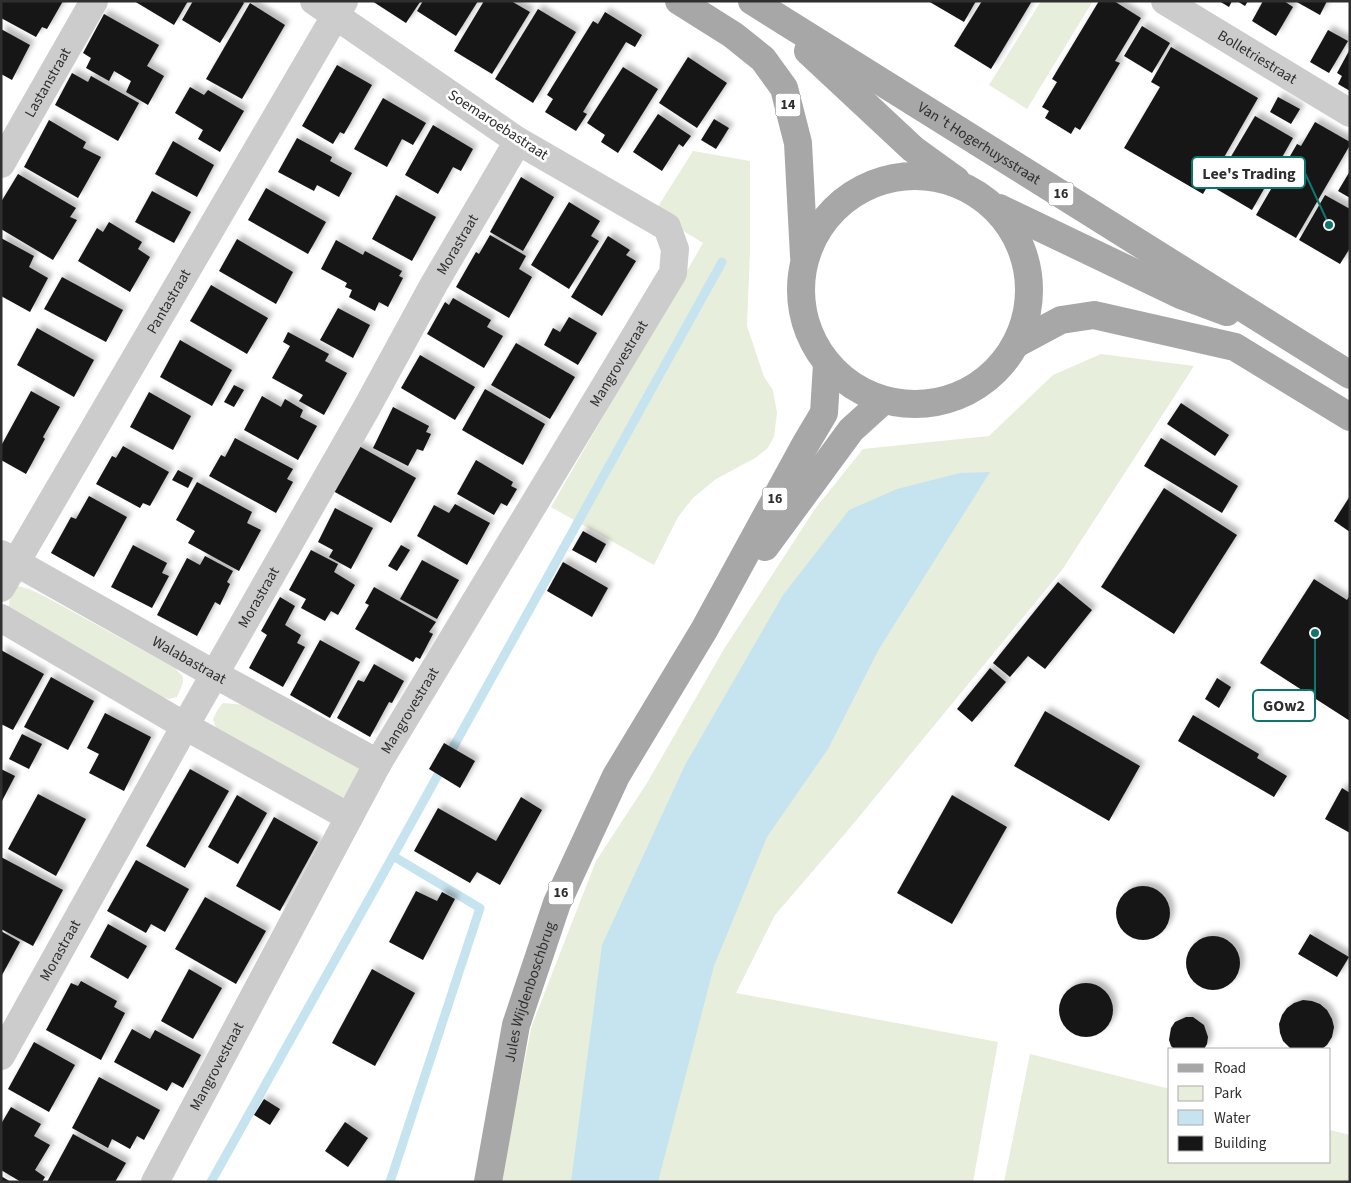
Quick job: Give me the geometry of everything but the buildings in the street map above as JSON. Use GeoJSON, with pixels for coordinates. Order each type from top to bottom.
{"type":"FeatureCollection","features":[{"type":"Feature","properties":{"kind":"main road","name":"14"},"geometry":{"type":"LineString","coordinates":[[679,1],[733,35],[763,59],[784,88],[798,144],[805,260]]}},
{"type":"Feature","properties":{"kind":"main road","name":"Van 't Hogerhuysstraat"},"geometry":{"type":"LineString","coordinates":[[762,8],[913,149],[972,192],[999,208],[1181,295],[1288,336]]}},
{"type":"Feature","properties":{"kind":"main road","name":"Van 't Hogerhuysstraat"},"geometry":{"type":"LineString","coordinates":[[762,8],[1350,375]]}},
{"type":"Feature","properties":{"kind":"main road"},"geometry":{"type":"LineString","coordinates":[[972,192],[940,179],[906,176],[872,184],[842,202],[819,228],[805,260],[801,287],[803,314],[812,340],[827,364],[852,386],[883,401],[917,405],[951,399],[981,383],[1006,359],[1018,344],[1061,320],[1094,315],[1235,348],[1350,417]]}},
{"type":"Feature","properties":{"kind":"main road"},"geometry":{"type":"LineString","coordinates":[[999,208],[1018,243],[1027,271],[1028,300],[1018,344]]}},
{"type":"Feature","properties":{"kind":"main road","name":"Jules Wijdenboschbrug"},"geometry":{"type":"LineString","coordinates":[[488,1182],[516,1025],[557,903],[616,776],[704,630],[824,413],[827,364]]}},
{"type":"Feature","properties":{"kind":"main road","name":"Jules Wijdenboschbrug"},"geometry":{"type":"LineString","coordinates":[[704,630],[851,430],[883,401]]}},
{"type":"Feature","properties":{"kind":"street","name":"Lastanstraat"},"geometry":{"type":"LineString","coordinates":[[1,164],[94,1]]}},
{"type":"Feature","properties":{"kind":"street","name":"Bolletriestraat"},"geometry":{"type":"LineString","coordinates":[[1165,1],[1350,113]]}},
{"type":"Feature","properties":{"kind":"street","name":"Soemaroebastraat"},"geometry":{"type":"LineString","coordinates":[[331,6],[518,141],[667,227],[675,249]]}},
{"type":"Feature","properties":{"kind":"street","name":"Pantastraat"},"geometry":{"type":"LineString","coordinates":[[1,588],[9,558],[331,6]]}},
{"type":"Feature","properties":{"kind":"street","name":"Morastraat"},"geometry":{"type":"LineString","coordinates":[[1,1056],[214,674],[366,409],[434,284],[518,141]]}},
{"type":"Feature","properties":{"kind":"street","name":"Mangrovestraat"},"geometry":{"type":"LineString","coordinates":[[155,1182],[378,763],[673,273],[675,249]]}},
{"type":"Feature","properties":{"kind":"street","name":"Walabastraat"},"geometry":{"type":"LineString","coordinates":[[9,558],[214,674],[378,763]]}},
{"type":"Feature","properties":{"kind":"street"},"geometry":{"type":"LineString","coordinates":[[1,618],[185,726],[350,817]]}},
{"type":"Feature","properties":{"kind":"green space"},"geometry":{"type":"Polygon","coordinates":[[[1041,1],[1093,1],[1027,109],[989,85],[1041,1]]]}},
{"type":"Feature","properties":{"kind":"green space"},"geometry":{"type":"Polygon","coordinates":[[[693,151],[750,161],[750,252],[747,326],[764,377],[773,390],[777,413],[774,437],[767,449],[755,458],[716,479],[693,498],[678,517],[654,565],[551,507],[703,243],[654,213],[693,151]]]}},
{"type":"Feature","properties":{"kind":"green space"},"geometry":{"type":"Polygon","coordinates":[[[1101,354],[1194,366],[1062,570],[849,829],[775,915],[736,993],[998,1042],[973,1182],[500,1182],[532,1025],[596,861],[647,783],[724,649],[815,509],[863,449],[989,436],[1053,375],[1101,354]]]}},
{"type":"Feature","properties":{"kind":"green space"},"geometry":{"type":"Polygon","coordinates":[[[18,586],[46,597],[175,668],[183,677],[183,683],[177,697],[169,699],[162,697],[9,608],[11,596],[18,586]]]}},
{"type":"Feature","properties":{"kind":"green space"},"geometry":{"type":"Polygon","coordinates":[[[223,703],[245,705],[361,769],[343,802],[216,729],[213,719],[223,703]]]}},
{"type":"Feature","properties":{"kind":"green space"},"geometry":{"type":"Polygon","coordinates":[[[1030,1054],[1168,1088],[1168,1163],[1331,1163],[1331,1130],[1350,1135],[1350,1182],[1004,1182],[1030,1054]]]}},
{"type":"Feature","properties":{"kind":"water"},"geometry":{"type":"Polygon","coordinates":[[[990,472],[879,649],[828,749],[767,837],[714,966],[658,1182],[571,1182],[602,945],[685,765],[783,595],[849,510],[897,489],[960,473],[990,472]]]}},
{"type":"Feature","properties":{"kind":"waterway"},"geometry":{"type":"LineString","coordinates":[[393,856],[722,262]]}},
{"type":"Feature","properties":{"kind":"waterway"},"geometry":{"type":"LineString","coordinates":[[211,1182],[393,856],[480,908],[390,1182]]}},
{"type":"Feature","properties":{"kind":"place","name":"Lee's Trading"},"geometry":{"type":"Point","coordinates":[1329,225]}},
{"type":"Feature","properties":{"kind":"place","name":"GOw2"},"geometry":{"type":"Point","coordinates":[1315,633]}}]}
